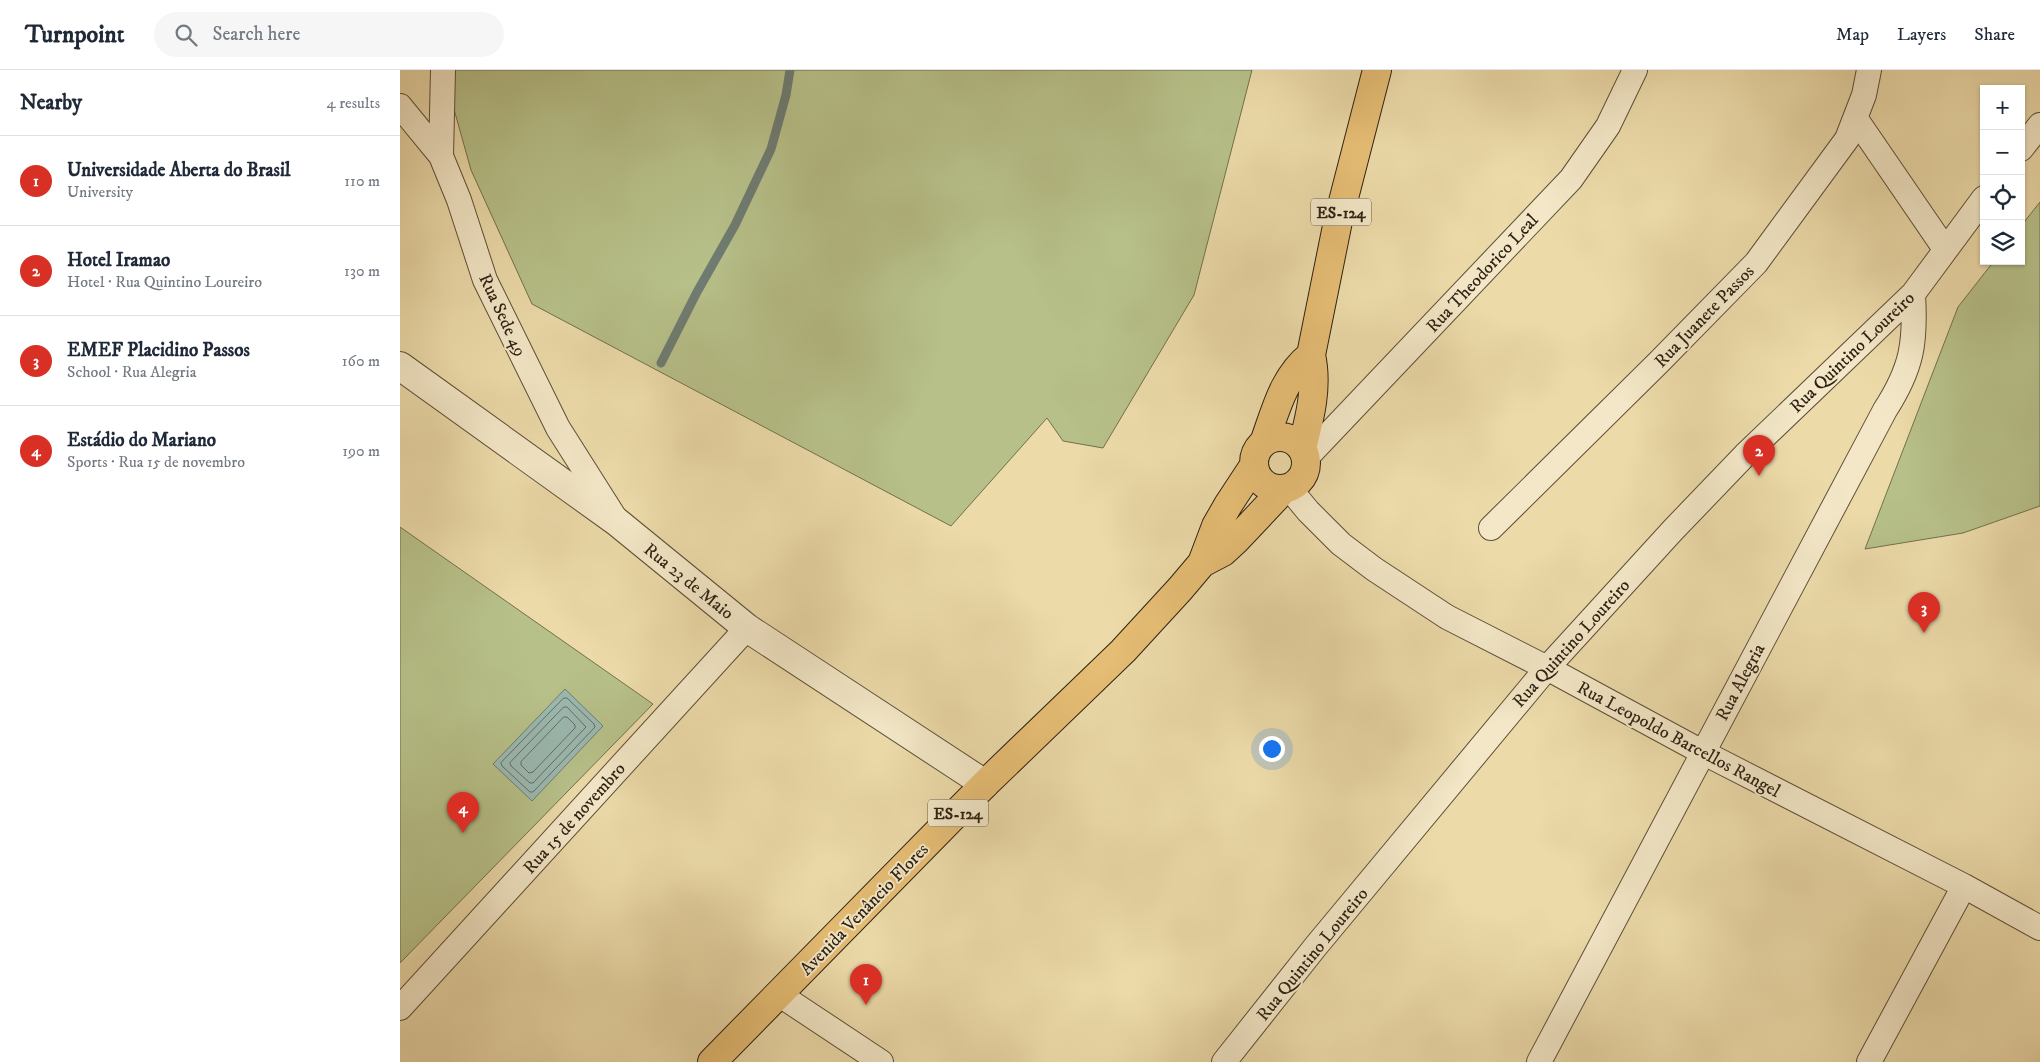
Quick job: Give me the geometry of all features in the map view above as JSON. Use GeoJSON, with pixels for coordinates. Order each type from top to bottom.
{"type":"FeatureCollection","features":[{"type":"Feature","properties":{"kind":"main road","name":"ES-124"},"geometry":{"type":"LineString","coordinates":[[1286,489],[1302,478],[1306,469],[1304,453],[1313,396],[1311,355],[1338,222],[1377,70]]}},
{"type":"Feature","properties":{"kind":"main road","name":"ES-124"},"geometry":{"type":"LineString","coordinates":[[1253,467],[1254,457],[1258,447],[1266,440],[1284,388],[1294,371],[1311,355]]}},
{"type":"Feature","properties":{"kind":"main road"},"geometry":{"type":"LineString","coordinates":[[1266,440],[1275,436],[1286,437],[1295,441],[1304,453]]}},
{"type":"Feature","properties":{"kind":"main road"},"geometry":{"type":"LineString","coordinates":[[1253,467],[1257,477],[1264,485],[1273,489],[1286,489]]}},
{"type":"Feature","properties":{"kind":"main road","name":"Avenida Venâncio Flores"},"geometry":{"type":"LineString","coordinates":[[712,1062],[780,996],[985,784],[1123,651],[1202,562],[1216,526],[1253,467]]}},
{"type":"Feature","properties":{"kind":"main road","name":"Avenida Venâncio Flores"},"geometry":{"type":"LineString","coordinates":[[1202,562],[1223,552],[1286,489]]}},
{"type":"Feature","properties":{"kind":"street"},"geometry":{"type":"LineString","coordinates":[[441,156],[443,70]]}},
{"type":"Feature","properties":{"kind":"street","name":"Rua Theodorico Leal"},"geometry":{"type":"LineString","coordinates":[[1304,453],[1571,179],[1608,126],[1635,70]]}},
{"type":"Feature","properties":{"kind":"street","name":"Rua Juanete Passos"},"geometry":{"type":"LineString","coordinates":[[1491,528],[1756,263],[1847,139],[1864,95],[1869,70]]}},
{"type":"Feature","properties":{"kind":"street","name":"Rua Sede 49"},"geometry":{"type":"LineString","coordinates":[[400,106],[441,156],[459,200],[485,280],[558,428],[617,522]]}},
{"type":"Feature","properties":{"kind":"street"},"geometry":{"type":"LineString","coordinates":[[1856,119],[1945,249]]}},
{"type":"Feature","properties":{"kind":"street"},"geometry":{"type":"LineString","coordinates":[[2025,144],[2040,125]]}},
{"type":"Feature","properties":{"kind":"street","name":"Rua Quintino Loureiro"},"geometry":{"type":"LineString","coordinates":[[1224,1062],[1316,946],[1546,668],[1673,530],[1739,462],[1913,294],[1980,203]]}},
{"type":"Feature","properties":{"kind":"street","name":"Rua Alegria"},"geometry":{"type":"LineString","coordinates":[[1539,1062],[1702,752],[1885,410],[1900,387],[1910,360],[1915,326],[1913,294]]}},
{"type":"Feature","properties":{"kind":"street","name":"Rua 23 de Maio"},"geometry":{"type":"LineString","coordinates":[[400,366],[617,522],[747,628],[985,784]]}},
{"type":"Feature","properties":{"kind":"street","name":"Rua Leopoldo Barcellos Rangel"},"geometry":{"type":"LineString","coordinates":[[1286,489],[1342,544],[1374,569],[1447,617],[1521,654],[1702,752],[1964,886],[2040,928]]}},
{"type":"Feature","properties":{"kind":"street","name":"Rua 15 de novembro"},"geometry":{"type":"LineString","coordinates":[[400,1008],[747,628]]}},
{"type":"Feature","properties":{"kind":"street"},"geometry":{"type":"LineString","coordinates":[[1870,1062],[1964,886]]}},
{"type":"Feature","properties":{"kind":"street"},"geometry":{"type":"LineString","coordinates":[[780,996],[881,1062]]}},
{"type":"Feature","properties":{"kind":"green space"},"geometry":{"type":"Polygon","coordinates":[[[443,70],[1252,70],[1194,295],[1103,448],[1063,441],[1047,418],[951,526],[532,304],[471,170],[443,70]]]}},
{"type":"Feature","properties":{"kind":"green space"},"geometry":{"type":"Polygon","coordinates":[[[2040,202],[2040,506],[1963,533],[1865,549],[1958,307],[1991,265],[2025,265],[2025,221],[2040,202]]]}},
{"type":"Feature","properties":{"kind":"green space"},"geometry":{"type":"Polygon","coordinates":[[[400,527],[653,704],[400,963],[400,527]]]}},
{"type":"Feature","properties":{"kind":"water"},"geometry":{"type":"Polygon","coordinates":[[[565,689],[603,726],[532,801],[493,764],[565,689]]]}},
{"type":"Feature","properties":{"kind":"waterway"},"geometry":{"type":"LineString","coordinates":[[661,363],[697,292],[735,225],[771,149],[786,95],[790,70]]}},
{"type":"Feature","properties":{"kind":"place","name":"Hotel Iramao"},"geometry":{"type":"Point","coordinates":[1759,476]}},
{"type":"Feature","properties":{"kind":"place","name":"EMEF Placidino Passos"},"geometry":{"type":"Point","coordinates":[1924,633]}},
{"type":"Feature","properties":{"kind":"place","name":"Estádio do Mariano"},"geometry":{"type":"Point","coordinates":[463,833]}},
{"type":"Feature","properties":{"kind":"place","name":"Universidade Aberta do Brasil"},"geometry":{"type":"Point","coordinates":[866,1005]}}]}
